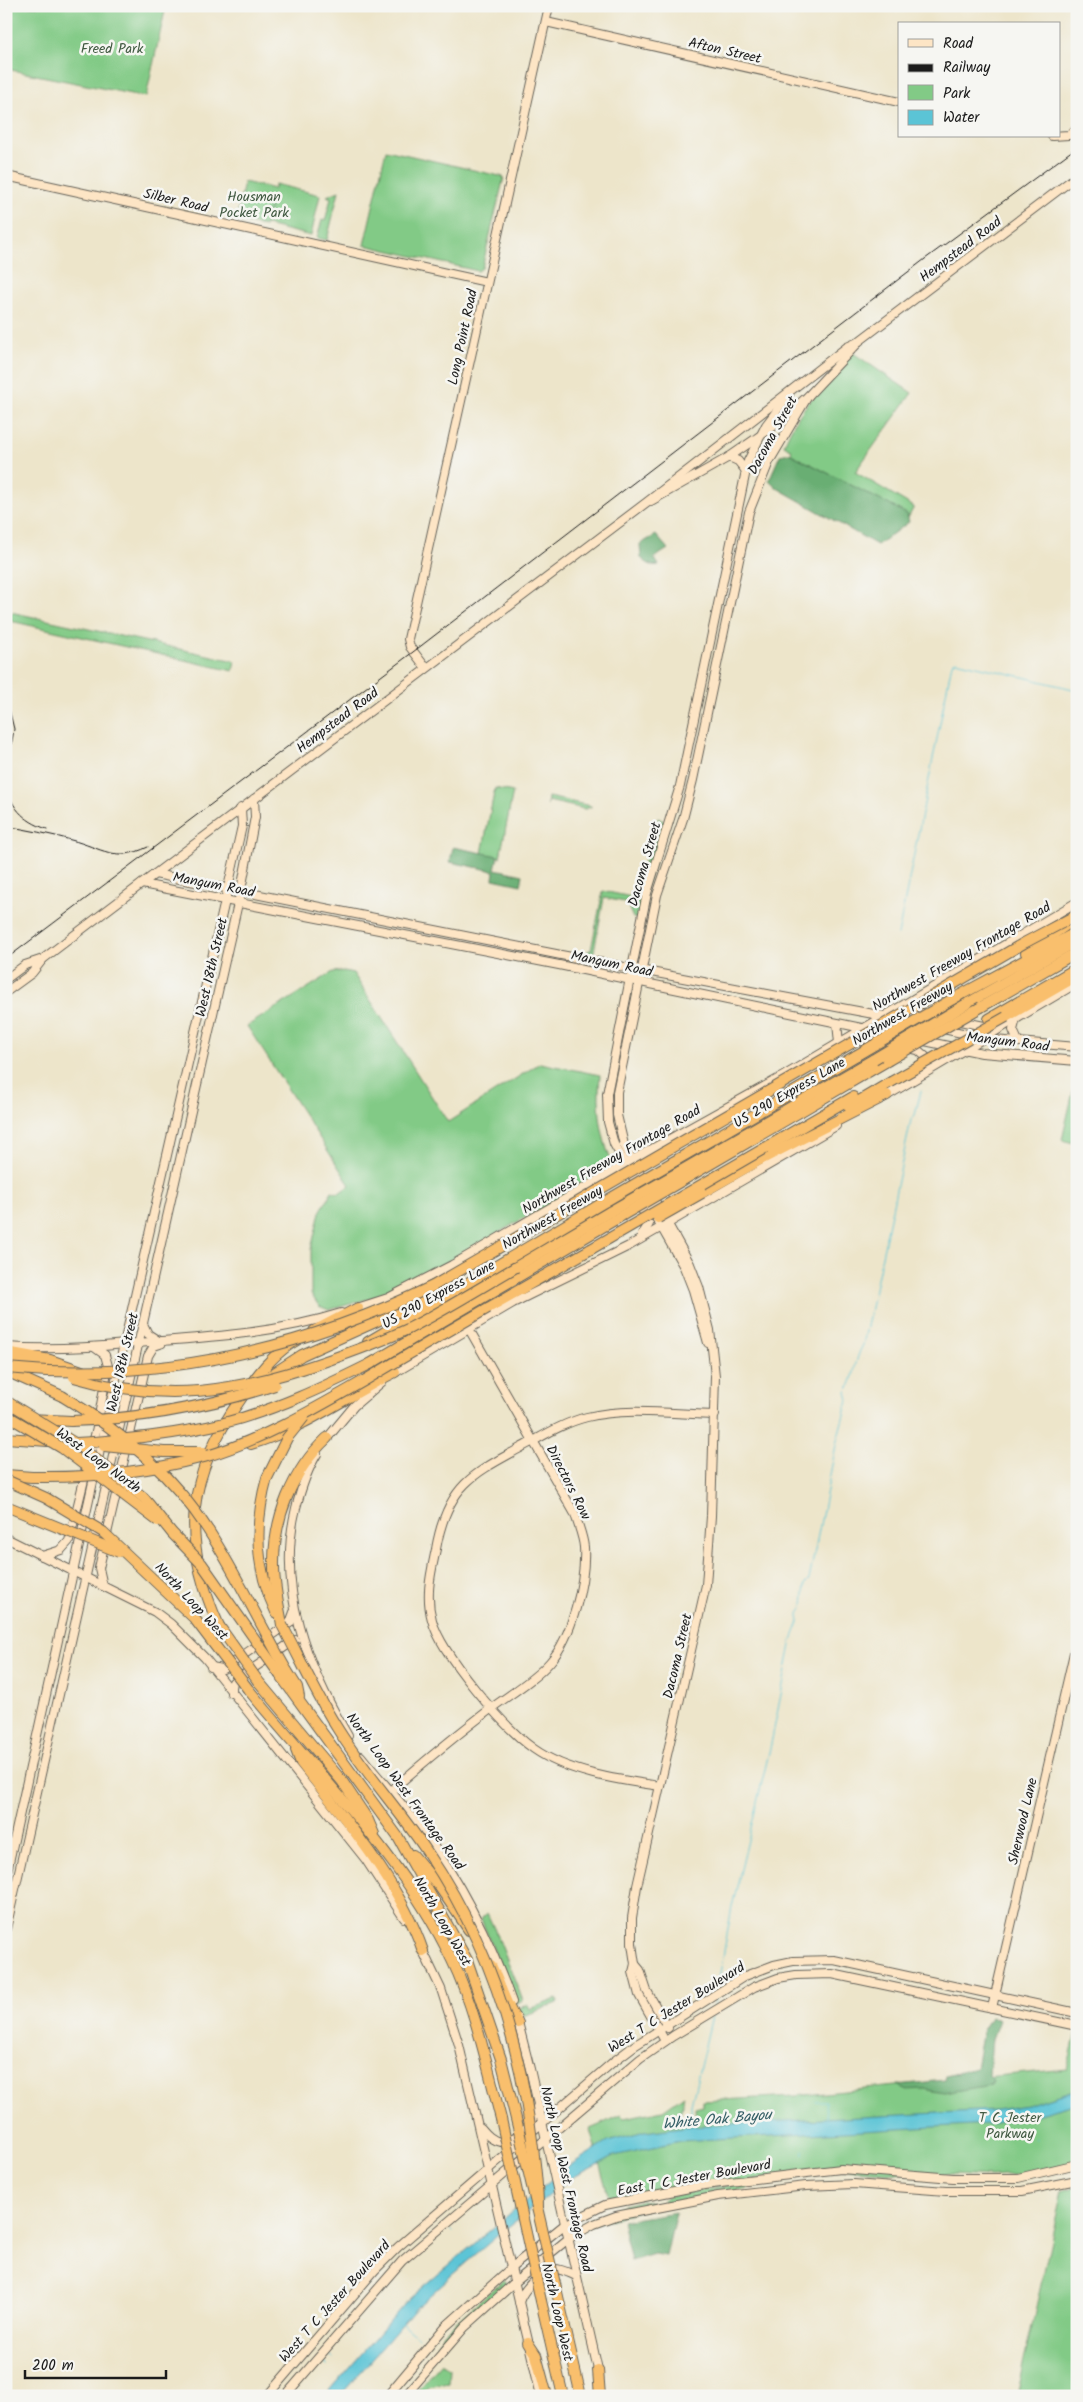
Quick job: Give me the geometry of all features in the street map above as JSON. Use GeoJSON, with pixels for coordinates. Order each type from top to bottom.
{"type":"FeatureCollection","features":[{"type":"Feature","properties":{"kind":"highway"},"geometry":{"type":"LineString","coordinates":[[1006,969],[1077,916]]}},
{"type":"Feature","properties":{"kind":"highway"},"geometry":{"type":"LineString","coordinates":[[6,1370],[103,1372],[194,1363],[290,1343],[350,1323],[392,1306],[433,1286],[1015,948],[1077,916]]}},
{"type":"Feature","properties":{"kind":"highway","name":"Northwest Freeway"},"geometry":{"type":"LineString","coordinates":[[6,1416],[71,1421],[145,1417],[188,1410],[277,1384],[315,1369],[393,1328],[472,1279],[951,1000],[1077,932]]}},
{"type":"Feature","properties":{"kind":"highway","name":"US 290 Express Lane"},"geometry":{"type":"LineString","coordinates":[[6,1358],[109,1386],[185,1392],[231,1389],[280,1377],[382,1340],[430,1317],[681,1176],[874,1059],[1077,941]]}},
{"type":"Feature","properties":{"kind":"highway"},"geometry":{"type":"LineString","coordinates":[[72,1443],[161,1436],[225,1422],[271,1408],[370,1364],[616,1219],[681,1176],[887,1062],[1077,952]]}},
{"type":"Feature","properties":{"kind":"highway"},"geometry":{"type":"LineString","coordinates":[[1049,968],[1077,958]]}},
{"type":"Feature","properties":{"kind":"highway"},"geometry":{"type":"LineString","coordinates":[[6,1475],[71,1478],[128,1472],[181,1462],[237,1445],[275,1430],[1077,968]]}},
{"type":"Feature","properties":{"kind":"highway"},"geometry":{"type":"LineString","coordinates":[[765,1148],[777,1145],[834,1115],[1011,1018],[1077,976]]}},
{"type":"Feature","properties":{"kind":"highway"},"geometry":{"type":"LineString","coordinates":[[591,1249],[672,1211],[768,1156],[887,1095]]}},
{"type":"Feature","properties":{"kind":"highway"},"geometry":{"type":"LineString","coordinates":[[233,1409],[267,1378],[302,1355],[472,1279]]}},
{"type":"Feature","properties":{"kind":"highway"},"geometry":{"type":"LineString","coordinates":[[358,1308],[292,1342],[254,1379],[222,1426],[205,1462],[199,1483],[194,1524],[195,1550],[200,1575],[219,1626],[258,1680],[342,1781],[368,1820],[378,1844]]}},
{"type":"Feature","properties":{"kind":"highway"},"geometry":{"type":"LineString","coordinates":[[6,1352],[50,1360],[134,1388]]}},
{"type":"Feature","properties":{"kind":"highway"},"geometry":{"type":"LineString","coordinates":[[370,1364],[301,1420],[283,1445],[266,1478],[258,1518],[259,1558],[268,1596],[337,1729],[428,1853],[455,1896],[481,1947],[510,2025],[524,2086],[538,2182],[538,2208]]}},
{"type":"Feature","properties":{"kind":"highway"},"geometry":{"type":"LineString","coordinates":[[6,1370],[62,1396],[85,1410],[142,1452],[167,1478],[214,1540],[284,1673]]}},
{"type":"Feature","properties":{"kind":"highway"},"geometry":{"type":"LineString","coordinates":[[6,1438],[164,1452],[214,1452],[238,1447],[303,1424],[365,1387],[395,1372]]}},
{"type":"Feature","properties":{"kind":"highway"},"geometry":{"type":"LineString","coordinates":[[6,1401],[56,1430],[112,1471],[144,1498],[172,1533]]}},
{"type":"Feature","properties":{"kind":"highway","name":"West Loop North"},"geometry":{"type":"LineString","coordinates":[[6,1416],[62,1448],[172,1533]]}},
{"type":"Feature","properties":{"kind":"highway"},"geometry":{"type":"LineString","coordinates":[[282,1625],[274,1566],[277,1528],[283,1507],[300,1470],[327,1438]]}},
{"type":"Feature","properties":{"kind":"highway"},"geometry":{"type":"LineString","coordinates":[[6,1480],[46,1498],[103,1532],[123,1553]]}},
{"type":"Feature","properties":{"kind":"highway"},"geometry":{"type":"LineString","coordinates":[[6,1506],[123,1553]]}},
{"type":"Feature","properties":{"kind":"highway","name":"North Loop West"},"geometry":{"type":"LineString","coordinates":[[172,1533],[202,1564],[284,1673],[301,1705],[398,1837],[467,1960],[488,2017],[514,2108],[581,2396]]}},
{"type":"Feature","properties":{"kind":"highway","name":"North Loop West"},"geometry":{"type":"LineString","coordinates":[[123,1553],[143,1568],[194,1618],[248,1689],[378,1844],[425,1913],[452,1960],[470,2004],[502,2119],[563,2396]]}},
{"type":"Feature","properties":{"kind":"highway"},"geometry":{"type":"LineString","coordinates":[[293,1742],[301,1763],[367,1849],[387,1880],[417,1933],[424,1951]]}},
{"type":"Feature","properties":{"kind":"highway"},"geometry":{"type":"LineString","coordinates":[[398,1837],[439,1886],[485,1952],[503,1988],[513,2017],[518,2023]]}},
{"type":"Feature","properties":{"kind":"highway"},"geometry":{"type":"LineString","coordinates":[[528,2343],[536,2355],[547,2396]]}},
{"type":"Feature","properties":{"kind":"highway"},"geometry":{"type":"LineString","coordinates":[[598,2370],[600,2396]]}},
{"type":"Feature","properties":{"kind":"main road","name":"Long Point Road"},"geometry":{"type":"LineString","coordinates":[[426,668],[410,647],[408,639],[549,6]]}},
{"type":"Feature","properties":{"kind":"main road","name":"Afton Street"},"geometry":{"type":"LineString","coordinates":[[546,22],[898,102]]}},
{"type":"Feature","properties":{"kind":"main road"},"geometry":{"type":"LineString","coordinates":[[1060,135],[1066,135],[1077,129]]}},
{"type":"Feature","properties":{"kind":"main road","name":"Silber Road"},"geometry":{"type":"LineString","coordinates":[[6,176],[487,282]]}},
{"type":"Feature","properties":{"kind":"main road","name":"Hempstead Road"},"geometry":{"type":"LineString","coordinates":[[647,502],[660,498],[758,437],[808,396],[858,342],[1077,176]]}},
{"type":"Feature","properties":{"kind":"main road","name":"Hempstead Road"},"geometry":{"type":"LineString","coordinates":[[6,979],[25,965],[43,958],[142,884],[647,502],[847,347],[858,342]]}},
{"type":"Feature","properties":{"kind":"main road","name":"Dacoma Street"},"geometry":{"type":"LineString","coordinates":[[636,968],[647,893],[680,786],[746,471],[758,437],[773,414],[799,384]]}},
{"type":"Feature","properties":{"kind":"main road","name":"Dacoma Street"},"geometry":{"type":"LineString","coordinates":[[665,2041],[639,1994],[633,1972],[635,1964],[631,1938],[633,1904],[708,1569],[715,1376],[710,1330],[696,1289],[690,1264],[628,1162],[614,1144],[608,1122],[607,1094],[636,968],[693,780],[750,512],[769,462],[808,396]]}},
{"type":"Feature","properties":{"kind":"main road"},"geometry":{"type":"LineString","coordinates":[[728,457],[738,461],[746,471]]}},
{"type":"Feature","properties":{"kind":"main road","name":"West 18th Street"},"geometry":{"type":"LineString","coordinates":[[6,1929],[87,1578],[153,1276],[241,890],[255,817],[254,799]]}},
{"type":"Feature","properties":{"kind":"main road","name":"West 18th Street"},"geometry":{"type":"LineString","coordinates":[[6,1876],[226,899],[242,826],[241,808]]}},
{"type":"Feature","properties":{"kind":"main road"},"geometry":{"type":"LineString","coordinates":[[237,848],[249,848]]}},
{"type":"Feature","properties":{"kind":"main road","name":"Mangum Road"},"geometry":{"type":"LineString","coordinates":[[155,874],[228,887],[561,955],[884,1016],[983,1038],[1077,1047]]}},
{"type":"Feature","properties":{"kind":"main road","name":"Mangum Road"},"geometry":{"type":"LineString","coordinates":[[142,884],[238,901],[559,965],[964,1050],[1077,1061]]}},
{"type":"Feature","properties":{"kind":"main road","name":"Northwest Freeway Frontage Road"},"geometry":{"type":"LineString","coordinates":[[6,1347],[42,1350],[162,1343],[298,1324],[358,1308],[409,1287],[884,1016],[1077,902]]}},
{"type":"Feature","properties":{"kind":"main road"},"geometry":{"type":"LineString","coordinates":[[315,917],[317,906]]}},
{"type":"Feature","properties":{"kind":"main road"},"geometry":{"type":"LineString","coordinates":[[493,952],[495,941]]}},
{"type":"Feature","properties":{"kind":"main road"},"geometry":{"type":"LineString","coordinates":[[559,965],[561,955]]}},
{"type":"Feature","properties":{"kind":"main road","name":"Hempstead Road"},"geometry":{"type":"LineString","coordinates":[[6,992],[32,973],[43,958]]}},
{"type":"Feature","properties":{"kind":"main road"},"geometry":{"type":"LineString","coordinates":[[208,980],[220,982]]}},
{"type":"Feature","properties":{"kind":"main road"},"geometry":{"type":"LineString","coordinates":[[327,1438],[354,1406],[395,1372],[549,1284],[636,1242],[964,1050],[1001,1027],[1011,1018],[1077,983]]}},
{"type":"Feature","properties":{"kind":"main road"},"geometry":{"type":"LineString","coordinates":[[715,997],[717,985]]}},
{"type":"Feature","properties":{"kind":"main road"},"geometry":{"type":"LineString","coordinates":[[925,992],[915,1007],[921,1013],[982,1027],[1001,1027]]}},
{"type":"Feature","properties":{"kind":"main road"},"geometry":{"type":"LineString","coordinates":[[793,1014],[796,1000]]}},
{"type":"Feature","properties":{"kind":"main road"},"geometry":{"type":"LineString","coordinates":[[1011,1018],[1013,1030],[1018,1041]]}},
{"type":"Feature","properties":{"kind":"main road"},"geometry":{"type":"LineString","coordinates":[[838,1023],[842,1040],[869,1039],[918,1050],[926,1057],[924,1073]]}},
{"type":"Feature","properties":{"kind":"main road"},"geometry":{"type":"LineString","coordinates":[[197,1030],[209,1032]]}},
{"type":"Feature","properties":{"kind":"main road"},"geometry":{"type":"LineString","coordinates":[[182,1097],[194,1099]]}},
{"type":"Feature","properties":{"kind":"main road"},"geometry":{"type":"LineString","coordinates":[[167,1162],[179,1165]]}},
{"type":"Feature","properties":{"kind":"main road"},"geometry":{"type":"LineString","coordinates":[[571,1196],[614,1177],[624,1178],[645,1214],[648,1224],[648,1228],[636,1242]]}},
{"type":"Feature","properties":{"kind":"main road"},"geometry":{"type":"LineString","coordinates":[[155,1215],[166,1218]]}},
{"type":"Feature","properties":{"kind":"main road"},"geometry":{"type":"LineString","coordinates":[[142,1274],[153,1276]]}},
{"type":"Feature","properties":{"kind":"main road"},"geometry":{"type":"LineString","coordinates":[[103,1586],[99,1568],[143,1374],[151,1350],[162,1343],[148,1334],[143,1325]]}},
{"type":"Feature","properties":{"kind":"main road","name":"Directors Row"},"geometry":{"type":"LineString","coordinates":[[390,1792],[492,1708],[535,1677],[551,1660],[570,1628],[581,1581],[584,1547],[575,1514],[469,1329]]}},
{"type":"Feature","properties":{"kind":"main road"},"geometry":{"type":"LineString","coordinates":[[42,1556],[61,1550],[66,1545],[80,1504],[108,1366],[105,1355],[94,1347]]}},
{"type":"Feature","properties":{"kind":"main road"},"geometry":{"type":"LineString","coordinates":[[660,1786],[590,1772],[548,1757],[514,1733],[451,1658],[437,1634],[431,1619],[428,1585],[444,1516],[466,1484],[488,1466],[552,1429],[586,1417],[613,1413],[715,1415]]}},
{"type":"Feature","properties":{"kind":"main road","name":"North Loop West Frontage Road"},"geometry":{"type":"LineString","coordinates":[[327,1438],[313,1461],[300,1491],[290,1541],[289,1562],[294,1607],[303,1644],[324,1692],[350,1739],[433,1845],[470,1904],[496,1961],[518,2023],[550,2152],[563,2221],[604,2396]]}},
{"type":"Feature","properties":{"kind":"main road"},"geometry":{"type":"LineString","coordinates":[[6,1538],[142,1605],[171,1624],[212,1667],[366,1860],[424,1951],[450,2016],[479,2127],[508,2251],[518,2304],[541,2396]]}},
{"type":"Feature","properties":{"kind":"main road"},"geometry":{"type":"LineString","coordinates":[[212,1667],[223,1669],[290,1623],[294,1607]]}},
{"type":"Feature","properties":{"kind":"main road"},"geometry":{"type":"LineString","coordinates":[[63,1623],[74,1628]]}},
{"type":"Feature","properties":{"kind":"main road"},"geometry":{"type":"LineString","coordinates":[[231,1693],[230,1686],[232,1682],[295,1640],[303,1644]]}},
{"type":"Feature","properties":{"kind":"main road","name":"Sherwood Lane"},"geometry":{"type":"LineString","coordinates":[[992,2008],[1077,1640]]}},
{"type":"Feature","properties":{"kind":"main road"},"geometry":{"type":"LineString","coordinates":[[15,1840],[26,1843]]}},
{"type":"Feature","properties":{"kind":"main road","name":"West T C Jester Boulevard"},"geometry":{"type":"LineString","coordinates":[[268,2396],[386,2258],[634,2046],[745,1976],[774,1965],[814,1959],[857,1964],[1077,2013]]}},
{"type":"Feature","properties":{"kind":"main road","name":"Dacoma Street"},"geometry":{"type":"LineString","coordinates":[[635,1964],[640,1970],[647,1991],[673,2036]]}},
{"type":"Feature","properties":{"kind":"main road","name":"West T C Jester Boulevard"},"geometry":{"type":"LineString","coordinates":[[285,2396],[392,2271],[492,2183],[546,2139],[607,2085],[665,2041],[754,1987],[778,1978],[802,1974],[832,1974],[1077,2026]]}},
{"type":"Feature","properties":{"kind":"main road"},"geometry":{"type":"LineString","coordinates":[[598,2075],[607,2085]]}},
{"type":"Feature","properties":{"kind":"main road"},"geometry":{"type":"LineString","coordinates":[[479,2127],[490,2138],[501,2142],[509,2141],[534,2120],[537,2105]]}},
{"type":"Feature","properties":{"kind":"main road","name":"East T C Jester Boulevard"},"geometry":{"type":"LineString","coordinates":[[387,2396],[445,2327],[563,2221],[605,2205],[754,2178],[841,2169],[953,2178],[1018,2178],[1077,2164]]}},
{"type":"Feature","properties":{"kind":"main road"},"geometry":{"type":"LineString","coordinates":[[754,2178],[755,2191]]}},
{"type":"Feature","properties":{"kind":"main road","name":"East T C Jester Boulevard"},"geometry":{"type":"LineString","coordinates":[[405,2396],[465,2327],[514,2283],[568,2239],[603,2220],[657,2208],[755,2191],[854,2184],[962,2192],[1022,2191],[1077,2180]]}},
{"type":"Feature","properties":{"kind":"main road"},"geometry":{"type":"LineString","coordinates":[[655,2195],[657,2208]]}},
{"type":"Feature","properties":{"kind":"main road"},"geometry":{"type":"LineString","coordinates":[[518,2304],[526,2289],[548,2271],[562,2270],[576,2276]]}},
{"type":"Feature","properties":{"kind":"main road"},"geometry":{"type":"LineString","coordinates":[[429,2347],[439,2355]]}},
{"type":"Feature","properties":{"kind":"green space","name":"Freed Park"},"geometry":{"type":"Polygon","coordinates":[[[11,6],[166,6],[146,97],[6,69],[6,23],[11,6]]]}},
{"type":"Feature","properties":{"kind":"green space"},"geometry":{"type":"Polygon","coordinates":[[[386,150],[504,177],[482,268],[478,271],[364,245],[386,150]]]}},
{"type":"Feature","properties":{"kind":"green space","name":"Housman Pocket Park"},"geometry":{"type":"Polygon","coordinates":[[[244,182],[274,189],[275,184],[320,195],[311,236],[266,225],[270,207],[265,226],[236,221],[244,182]]]}},
{"type":"Feature","properties":{"kind":"green space"},"geometry":{"type":"Polygon","coordinates":[[[339,191],[327,240],[317,238],[322,220],[325,221],[331,198],[327,196],[339,191]]]}},
{"type":"Feature","properties":{"kind":"green space"},"geometry":{"type":"Polygon","coordinates":[[[853,353],[912,393],[855,472],[914,507],[908,518],[906,514],[791,454],[792,450],[784,445],[805,407],[853,353]]]}},
{"type":"Feature","properties":{"kind":"green space"},"geometry":{"type":"Polygon","coordinates":[[[789,453],[907,514],[909,522],[877,545],[777,488],[769,480],[780,455],[789,453]]]}},
{"type":"Feature","properties":{"kind":"green space"},"geometry":{"type":"Polygon","coordinates":[[[656,535],[668,549],[654,558],[659,565],[651,565],[641,558],[640,544],[656,535]]]}},
{"type":"Feature","properties":{"kind":"green space"},"geometry":{"type":"Polygon","coordinates":[[[6,611],[235,661],[233,671],[6,620],[6,611]]]}},
{"type":"Feature","properties":{"kind":"green space"},"geometry":{"type":"Polygon","coordinates":[[[495,788],[513,792],[500,857],[482,853],[495,788]]]}},
{"type":"Feature","properties":{"kind":"green space"},"geometry":{"type":"Polygon","coordinates":[[[548,797],[591,807],[585,809],[548,801],[547,805],[548,797]]]}},
{"type":"Feature","properties":{"kind":"green space"},"geometry":{"type":"Polygon","coordinates":[[[658,818],[667,823],[645,889],[639,889],[648,843],[652,843],[658,818]]]}},
{"type":"Feature","properties":{"kind":"green space"},"geometry":{"type":"Polygon","coordinates":[[[453,847],[498,856],[495,869],[523,875],[521,885],[493,879],[494,871],[450,862],[453,847]]]}},
{"type":"Feature","properties":{"kind":"green space"},"geometry":{"type":"Polygon","coordinates":[[[603,891],[636,898],[638,893],[644,897],[638,919],[633,918],[629,909],[630,903],[604,898],[593,956],[587,957],[586,952],[591,950],[603,891]]]}},
{"type":"Feature","properties":{"kind":"green space"},"geometry":{"type":"Polygon","coordinates":[[[344,971],[353,973],[448,1122],[540,1063],[600,1075],[600,1119],[611,1161],[603,1173],[449,1261],[386,1294],[329,1310],[319,1306],[311,1294],[311,1249],[320,1212],[332,1191],[339,1193],[350,1185],[247,1026],[333,972],[344,971]]]}},
{"type":"Feature","properties":{"kind":"green space"},"geometry":{"type":"Polygon","coordinates":[[[1077,1074],[1077,1144],[1062,1140],[1077,1074]]]}},
{"type":"Feature","properties":{"kind":"green space"},"geometry":{"type":"Polygon","coordinates":[[[487,1913],[523,2001],[517,2003],[514,2000],[481,1919],[487,1913]]]}},
{"type":"Feature","properties":{"kind":"green space"},"geometry":{"type":"Polygon","coordinates":[[[557,1999],[558,2003],[523,2016],[518,2014],[519,2008],[528,2005],[530,2009],[557,1999]]]}},
{"type":"Feature","properties":{"kind":"green space"},"geometry":{"type":"Polygon","coordinates":[[[991,2017],[999,2020],[992,2039],[989,2075],[993,2080],[990,2085],[944,2093],[923,2089],[908,2090],[897,2085],[945,2080],[946,2076],[976,2068],[983,2030],[991,2017]]]}},
{"type":"Feature","properties":{"kind":"green space","name":"T C Jester Parkway"},"geometry":{"type":"Polygon","coordinates":[[[1077,2029],[1077,2163],[1027,2174],[992,2177],[831,2169],[610,2202],[590,2129],[621,2115],[624,2118],[663,2110],[684,2095],[680,2114],[672,2116],[672,2124],[696,2122],[695,2108],[703,2106],[703,2101],[795,2096],[1067,2069],[1077,2029]]]}},
{"type":"Feature","properties":{"kind":"green space"},"geometry":{"type":"Polygon","coordinates":[[[741,2184],[750,2186],[746,2189],[668,2203],[662,2201],[667,2196],[741,2184]]]}},
{"type":"Feature","properties":{"kind":"green space"},"geometry":{"type":"Polygon","coordinates":[[[1077,2186],[1077,2380],[1073,2396],[1016,2396],[1062,2191],[1077,2186]]]}},
{"type":"Feature","properties":{"kind":"green space"},"geometry":{"type":"Polygon","coordinates":[[[642,2200],[652,2203],[645,2209],[577,2230],[575,2225],[624,2205],[642,2200]]]}},
{"type":"Feature","properties":{"kind":"green space"},"geometry":{"type":"Polygon","coordinates":[[[676,2212],[666,2256],[654,2254],[631,2261],[622,2221],[676,2212]]]}},
{"type":"Feature","properties":{"kind":"green space"},"geometry":{"type":"Polygon","coordinates":[[[504,2279],[506,2284],[442,2346],[437,2347],[443,2333],[504,2279]]]}},
{"type":"Feature","properties":{"kind":"green space"},"geometry":{"type":"Polygon","coordinates":[[[441,2363],[449,2368],[448,2382],[428,2386],[419,2396],[412,2396],[441,2363]]]}},
{"type":"Feature","properties":{"kind":"water"},"geometry":{"type":"Polygon","coordinates":[[[1077,2089],[1077,2103],[1029,2117],[989,2124],[680,2141],[614,2156],[570,2179],[504,2230],[417,2307],[340,2396],[325,2396],[409,2299],[514,2210],[572,2164],[607,2142],[645,2132],[689,2126],[996,2110],[1027,2105],[1077,2089]]]}},
{"type":"Feature","properties":{"kind":"waterway"},"geometry":{"type":"LineString","coordinates":[[898,935],[952,663],[956,661],[1077,690]]}},
{"type":"Feature","properties":{"kind":"waterway"},"geometry":{"type":"LineString","coordinates":[[717,1990],[732,1907],[771,1744],[792,1640],[799,1622],[798,1616],[803,1606],[805,1584],[809,1580],[837,1440],[848,1400],[846,1392],[852,1381],[858,1356],[863,1345],[911,1120],[915,1115],[921,1091]]}},
{"type":"Feature","properties":{"kind":"waterway"},"geometry":{"type":"LineString","coordinates":[[713,2007],[715,1999]]}},
{"type":"Feature","properties":{"kind":"waterway","name":"White Oak Bayou"},"geometry":{"type":"LineString","coordinates":[[692,2127],[691,2105],[712,2016]]}},
{"type":"Feature","properties":{"kind":"waterway"},"geometry":{"type":"LineString","coordinates":[[815,2101],[826,2101],[827,2119]]}},
{"type":"Feature","properties":{"kind":"waterway"},"geometry":{"type":"LineString","coordinates":[[401,2322],[419,2337]]}},
{"type":"Feature","properties":{"kind":"waterway"},"geometry":{"type":"LineString","coordinates":[[330,2356],[333,2359]]}},
{"type":"Feature","properties":{"kind":"railway"},"geometry":{"type":"LineString","coordinates":[[6,959],[413,652],[925,259],[1077,147]]}},
{"type":"Feature","properties":{"kind":"railway"},"geometry":{"type":"LineString","coordinates":[[6,777],[14,729],[7,701]]}},
{"type":"Feature","properties":{"kind":"railway"},"geometry":{"type":"LineString","coordinates":[[6,781],[10,798],[24,817],[38,826],[47,829]]}},
{"type":"Feature","properties":{"kind":"railway"},"geometry":{"type":"LineString","coordinates":[[6,826],[63,838],[117,854],[136,852],[148,847]]}}]}
